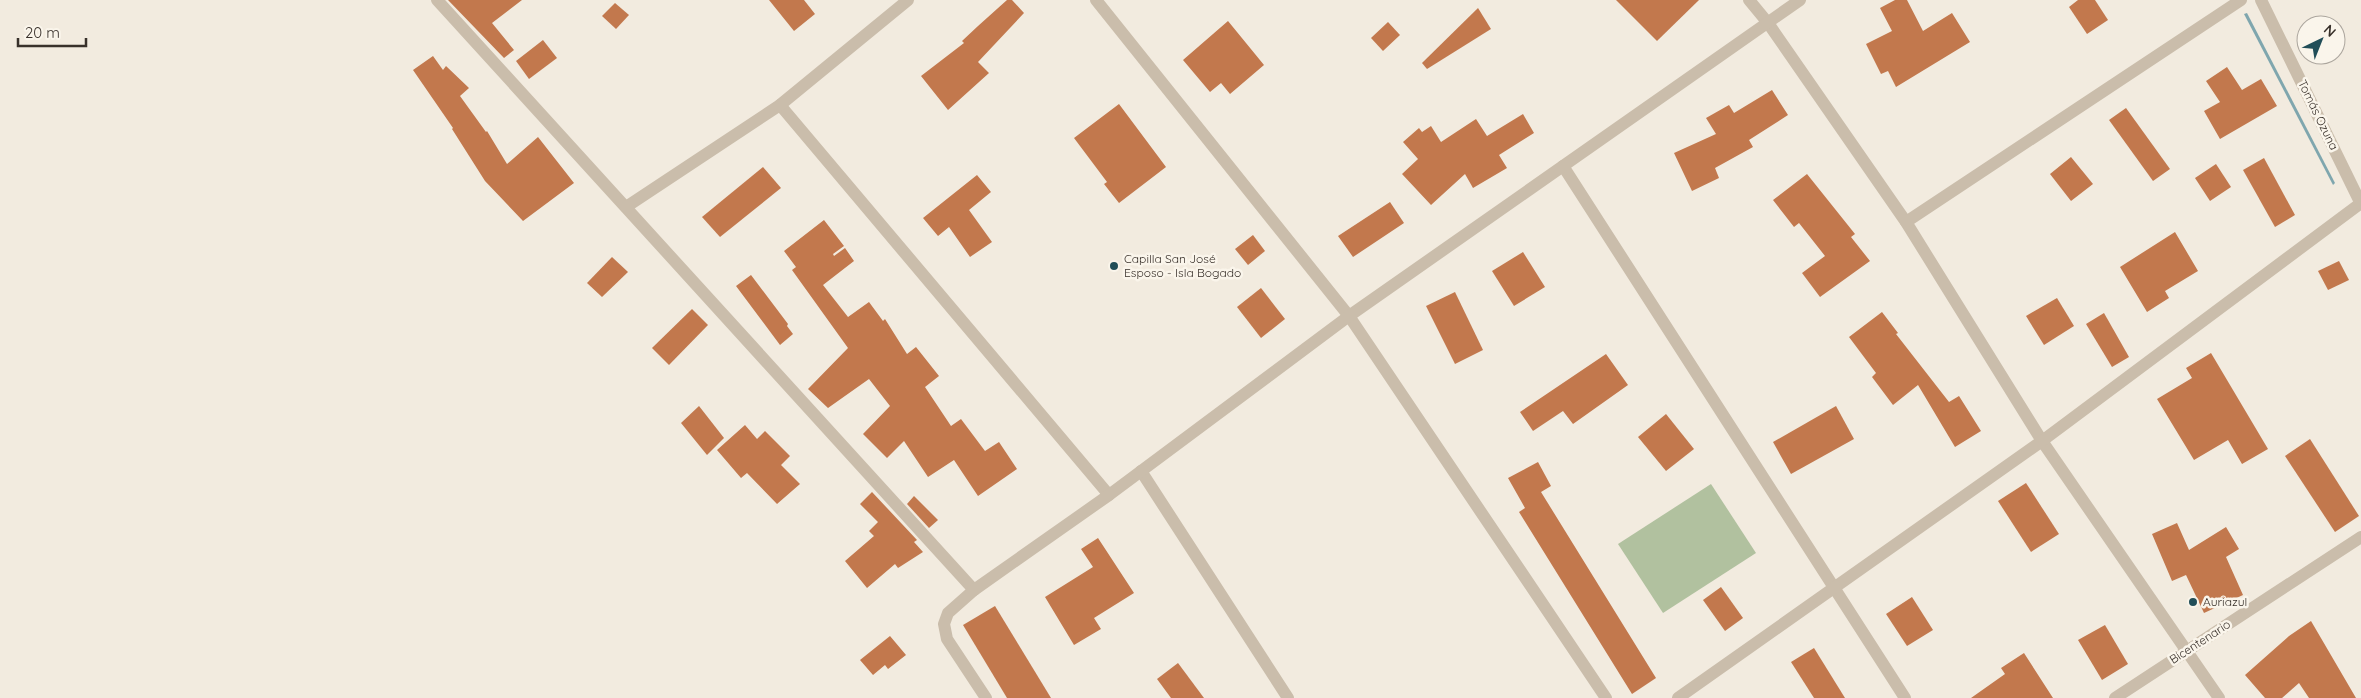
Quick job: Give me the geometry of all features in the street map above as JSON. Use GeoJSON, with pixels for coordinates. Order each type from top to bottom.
{"type":"FeatureCollection","features":[{"type":"Feature","properties":{"kind":"street"},"geometry":{"type":"LineString","coordinates":[[437,0],[974,590]]}},
{"type":"Feature","properties":{"kind":"street"},"geometry":{"type":"LineString","coordinates":[[626,207],[780,105],[908,0]]}},
{"type":"Feature","properties":{"kind":"street"},"geometry":{"type":"LineString","coordinates":[[1096,0],[1349,316],[1606,698]]}},
{"type":"Feature","properties":{"kind":"street"},"geometry":{"type":"LineString","coordinates":[[1749,0],[1768,23],[1906,222],[2042,440],[2219,698]]}},
{"type":"Feature","properties":{"kind":"street"},"geometry":{"type":"LineString","coordinates":[[986,698],[947,639],[944,629],[948,613],[974,590],[1141,472],[1349,316],[1800,0]]}},
{"type":"Feature","properties":{"kind":"street"},"geometry":{"type":"LineString","coordinates":[[1906,222],[2241,0]]}},
{"type":"Feature","properties":{"kind":"street","name":"Tomás Ozuna"},"geometry":{"type":"LineString","coordinates":[[2261,0],[2361,204]]}},
{"type":"Feature","properties":{"kind":"street"},"geometry":{"type":"LineString","coordinates":[[780,105],[1109,495]]}},
{"type":"Feature","properties":{"kind":"street"},"geometry":{"type":"LineString","coordinates":[[1563,166],[1835,587],[1904,698]]}},
{"type":"Feature","properties":{"kind":"street"},"geometry":{"type":"LineString","coordinates":[[1678,698],[2042,440],[2361,204]]}},
{"type":"Feature","properties":{"kind":"street"},"geometry":{"type":"LineString","coordinates":[[1141,472],[1288,698]]}},
{"type":"Feature","properties":{"kind":"street","name":"Bicentenario"},"geometry":{"type":"LineString","coordinates":[[2115,698],[2361,537]]}},
{"type":"Feature","properties":{"kind":"green space"},"geometry":{"type":"Polygon","coordinates":[[[1711,484],[1756,553],[1663,613],[1618,544],[1711,484]]]}},
{"type":"Feature","properties":{"kind":"water"},"geometry":{"type":"Polygon","coordinates":[[[2247,13],[2335,183],[2333,185],[2244,14],[2247,13]]]}},
{"type":"Feature","properties":{"kind":"building"},"geometry":{"type":"Polygon","coordinates":[[[448,0],[522,0],[492,23],[514,50],[504,58],[448,0]]]}},
{"type":"Feature","properties":{"kind":"building"},"geometry":{"type":"Polygon","coordinates":[[[769,0],[804,0],[815,14],[794,31],[769,0]]]}},
{"type":"Feature","properties":{"kind":"building"},"geometry":{"type":"Polygon","coordinates":[[[1007,0],[1012,0],[1024,13],[978,62],[989,73],[948,110],[921,76],[964,43],[962,41],[1007,0]]]}},
{"type":"Feature","properties":{"kind":"building"},"geometry":{"type":"Polygon","coordinates":[[[1616,0],[1699,0],[1657,41],[1616,0]]]}},
{"type":"Feature","properties":{"kind":"building"},"geometry":{"type":"Polygon","coordinates":[[[1895,0],[1907,0],[1923,31],[1952,13],[1970,42],[1896,87],[1888,71],[1881,74],[1866,44],[1892,31],[1880,8],[1895,0]]]}},
{"type":"Feature","properties":{"kind":"building"},"geometry":{"type":"Polygon","coordinates":[[[2078,0],[2095,0],[2108,20],[2087,34],[2069,7],[2078,0]]]}},
{"type":"Feature","properties":{"kind":"building"},"geometry":{"type":"Polygon","coordinates":[[[615,3],[629,15],[616,29],[602,16],[615,3]]]}},
{"type":"Feature","properties":{"kind":"building"},"geometry":{"type":"Polygon","coordinates":[[[1478,8],[1491,29],[1427,69],[1422,63],[1478,8]]]}},
{"type":"Feature","properties":{"kind":"building"},"geometry":{"type":"Polygon","coordinates":[[[1228,21],[1264,65],[1230,94],[1221,83],[1210,92],[1183,60],[1228,21]]]}},
{"type":"Feature","properties":{"kind":"building"},"geometry":{"type":"Polygon","coordinates":[[[1388,22],[1400,35],[1383,51],[1371,38],[1388,22]]]}},
{"type":"Feature","properties":{"kind":"building"},"geometry":{"type":"Polygon","coordinates":[[[543,40],[557,58],[529,79],[516,61],[543,40]]]}},
{"type":"Feature","properties":{"kind":"building"},"geometry":{"type":"Polygon","coordinates":[[[433,56],[443,70],[446,66],[469,88],[460,96],[487,131],[507,164],[538,137],[574,183],[523,221],[485,181],[453,128],[413,70],[433,56]]]}},
{"type":"Feature","properties":{"kind":"building"},"geometry":{"type":"Polygon","coordinates":[[[2227,67],[2242,90],[2261,79],[2277,106],[2220,139],[2204,111],[2220,102],[2206,81],[2227,67]]]}},
{"type":"Feature","properties":{"kind":"building"},"geometry":{"type":"Polygon","coordinates":[[[1772,90],[1788,115],[1749,140],[1753,147],[1715,168],[1719,178],[1692,191],[1674,153],[1716,134],[1706,118],[1729,105],[1734,113],[1772,90]]]}},
{"type":"Feature","properties":{"kind":"building"},"geometry":{"type":"Polygon","coordinates":[[[1119,104],[1166,167],[1119,203],[1104,184],[1107,182],[1074,138],[1119,104]]]}},
{"type":"Feature","properties":{"kind":"building"},"geometry":{"type":"Polygon","coordinates":[[[2126,108],[2170,169],[2153,181],[2109,120],[2126,108]]]}},
{"type":"Feature","properties":{"kind":"building"},"geometry":{"type":"Polygon","coordinates":[[[1523,114],[1534,133],[1499,155],[1507,168],[1473,188],[1465,174],[1431,205],[1402,174],[1418,159],[1403,142],[1419,128],[1422,132],[1431,126],[1441,142],[1476,119],[1487,136],[1523,114]]]}},
{"type":"Feature","properties":{"kind":"building"},"geometry":{"type":"Polygon","coordinates":[[[2071,157],[2093,184],[2071,201],[2050,174],[2071,157]]]}},
{"type":"Feature","properties":{"kind":"building"},"geometry":{"type":"Polygon","coordinates":[[[2264,158],[2295,215],[2275,227],[2243,170],[2264,158]]]}},
{"type":"Feature","properties":{"kind":"building"},"geometry":{"type":"Polygon","coordinates":[[[2216,164],[2231,187],[2210,201],[2195,178],[2216,164]]]}},
{"type":"Feature","properties":{"kind":"building"},"geometry":{"type":"Polygon","coordinates":[[[763,167],[781,188],[720,237],[702,217],[763,167]]]}},
{"type":"Feature","properties":{"kind":"building"},"geometry":{"type":"Polygon","coordinates":[[[1807,174],[1855,234],[1851,237],[1870,261],[1820,297],[1802,273],[1825,256],[1799,223],[1794,227],[1773,200],[1807,174]]]}},
{"type":"Feature","properties":{"kind":"building"},"geometry":{"type":"Polygon","coordinates":[[[977,175],[991,192],[969,210],[992,242],[970,257],[949,227],[938,236],[923,218],[977,175]]]}},
{"type":"Feature","properties":{"kind":"building"},"geometry":{"type":"Polygon","coordinates":[[[1390,202],[1404,223],[1353,257],[1338,236],[1390,202]]]}},
{"type":"Feature","properties":{"kind":"building"},"geometry":{"type":"Polygon","coordinates":[[[824,220],[844,246],[833,254],[834,256],[845,248],[854,261],[823,285],[848,317],[869,302],[883,321],[885,319],[907,354],[916,347],[939,376],[925,387],[951,426],[961,419],[985,451],[999,442],[1017,469],[978,496],[954,460],[928,477],[904,441],[887,458],[863,434],[890,406],[869,379],[828,408],[808,389],[848,348],[792,270],[796,267],[784,251],[824,220]]]}},
{"type":"Feature","properties":{"kind":"building"},"geometry":{"type":"Polygon","coordinates":[[[2175,232],[2198,271],[2165,291],[2169,298],[2147,312],[2120,267],[2175,232]]]}},
{"type":"Feature","properties":{"kind":"building"},"geometry":{"type":"Polygon","coordinates":[[[1253,235],[1265,251],[1248,265],[1235,249],[1253,235]]]}},
{"type":"Feature","properties":{"kind":"building"},"geometry":{"type":"Polygon","coordinates":[[[1523,252],[1545,287],[1514,306],[1492,271],[1523,252]]]}},
{"type":"Feature","properties":{"kind":"building"},"geometry":{"type":"Polygon","coordinates":[[[612,257],[628,272],[602,297],[587,283],[612,257]]]}},
{"type":"Feature","properties":{"kind":"building"},"geometry":{"type":"Polygon","coordinates":[[[2339,261],[2349,280],[2328,290],[2318,271],[2339,261]]]}},
{"type":"Feature","properties":{"kind":"building"},"geometry":{"type":"Polygon","coordinates":[[[751,275],[788,324],[787,326],[793,334],[780,345],[736,286],[751,275]]]}},
{"type":"Feature","properties":{"kind":"building"},"geometry":{"type":"Polygon","coordinates":[[[1261,288],[1285,319],[1261,338],[1237,307],[1261,288]]]}},
{"type":"Feature","properties":{"kind":"building"},"geometry":{"type":"Polygon","coordinates":[[[1455,292],[1483,350],[1455,364],[1426,306],[1455,292]]]}},
{"type":"Feature","properties":{"kind":"building"},"geometry":{"type":"Polygon","coordinates":[[[2057,298],[2074,326],[2044,345],[2026,316],[2057,298]]]}},
{"type":"Feature","properties":{"kind":"building"},"geometry":{"type":"Polygon","coordinates":[[[692,309],[708,325],[669,365],[652,348],[692,309]]]}},
{"type":"Feature","properties":{"kind":"building"},"geometry":{"type":"Polygon","coordinates":[[[1882,312],[1898,333],[1896,334],[1949,402],[1959,396],[1981,431],[1955,447],[1918,385],[1893,405],[1872,377],[1876,373],[1849,337],[1882,312]]]}},
{"type":"Feature","properties":{"kind":"building"},"geometry":{"type":"Polygon","coordinates":[[[2104,313],[2129,357],[2112,367],[2086,324],[2104,313]]]}},
{"type":"Feature","properties":{"kind":"building"},"geometry":{"type":"Polygon","coordinates":[[[2211,353],[2268,449],[2242,464],[2228,440],[2194,460],[2157,399],[2192,378],[2186,368],[2211,353]]]}},
{"type":"Feature","properties":{"kind":"building"},"geometry":{"type":"Polygon","coordinates":[[[1606,354],[1628,385],[1573,424],[1563,411],[1533,431],[1520,412],[1606,354]]]}},
{"type":"Feature","properties":{"kind":"building"},"geometry":{"type":"Polygon","coordinates":[[[699,406],[724,438],[707,455],[681,423],[699,406]]]}},
{"type":"Feature","properties":{"kind":"building"},"geometry":{"type":"Polygon","coordinates":[[[1836,406],[1854,439],[1791,474],[1773,442],[1836,406]]]}},
{"type":"Feature","properties":{"kind":"building"},"geometry":{"type":"Polygon","coordinates":[[[1666,414],[1694,449],[1666,471],[1638,437],[1666,414]]]}},
{"type":"Feature","properties":{"kind":"building"},"geometry":{"type":"Polygon","coordinates":[[[745,425],[757,439],[765,431],[790,456],[781,465],[800,484],[777,504],[747,473],[741,478],[717,450],[745,425]]]}},
{"type":"Feature","properties":{"kind":"building"},"geometry":{"type":"Polygon","coordinates":[[[2310,439],[2359,516],[2335,532],[2285,456],[2310,439]]]}},
{"type":"Feature","properties":{"kind":"building"},"geometry":{"type":"Polygon","coordinates":[[[1538,462],[1551,486],[1541,492],[1656,678],[1632,694],[1519,512],[1525,508],[1508,478],[1538,462]]]}},
{"type":"Feature","properties":{"kind":"building"},"geometry":{"type":"Polygon","coordinates":[[[2026,483],[2059,534],[2031,552],[1998,501],[2026,483]]]}},
{"type":"Feature","properties":{"kind":"building"},"geometry":{"type":"Polygon","coordinates":[[[872,492],[917,540],[914,542],[923,552],[898,568],[895,564],[867,588],[845,561],[874,536],[869,531],[878,522],[860,504],[872,492]]]}},
{"type":"Feature","properties":{"kind":"building"},"geometry":{"type":"Polygon","coordinates":[[[914,496],[938,520],[929,528],[907,504],[914,496]]]}},
{"type":"Feature","properties":{"kind":"building"},"geometry":{"type":"Polygon","coordinates":[[[2177,523],[2189,550],[2226,527],[2239,549],[2226,557],[2243,595],[2204,613],[2186,575],[2172,581],[2152,534],[2177,523]]]}},
{"type":"Feature","properties":{"kind":"building"},"geometry":{"type":"Polygon","coordinates":[[[1098,538],[1134,593],[1094,618],[1101,629],[1074,645],[1045,597],[1093,567],[1081,549],[1098,538]]]}},
{"type":"Feature","properties":{"kind":"building"},"geometry":{"type":"Polygon","coordinates":[[[1721,587],[1743,618],[1725,631],[1703,600],[1721,587]]]}},
{"type":"Feature","properties":{"kind":"building"},"geometry":{"type":"Polygon","coordinates":[[[1912,597],[1933,630],[1907,646],[1886,614],[1912,597]]]}},
{"type":"Feature","properties":{"kind":"building"},"geometry":{"type":"Polygon","coordinates":[[[995,606],[1051,698],[1007,698],[963,625],[995,606]]]}},
{"type":"Feature","properties":{"kind":"building"},"geometry":{"type":"Polygon","coordinates":[[[2311,621],[2356,698],[2309,698],[2299,683],[2282,698],[2265,698],[2245,675],[2289,636],[2311,621]]]}},
{"type":"Feature","properties":{"kind":"building"},"geometry":{"type":"Polygon","coordinates":[[[2105,625],[2128,664],[2102,680],[2078,640],[2105,625]]]}},
{"type":"Feature","properties":{"kind":"building"},"geometry":{"type":"Polygon","coordinates":[[[890,636],[906,655],[888,669],[885,665],[873,675],[860,660],[890,636]]]}},
{"type":"Feature","properties":{"kind":"building"},"geometry":{"type":"Polygon","coordinates":[[[1814,648],[1845,698],[1814,698],[1791,662],[1814,648]]]}},
{"type":"Feature","properties":{"kind":"building"},"geometry":{"type":"Polygon","coordinates":[[[2024,653],[2053,698],[1971,698],[2005,674],[2001,668],[2024,653]]]}},
{"type":"Feature","properties":{"kind":"building"},"geometry":{"type":"Polygon","coordinates":[[[1178,663],[1204,698],[1171,698],[1157,679],[1178,663]]]}},
{"type":"Feature","properties":{"kind":"place","name":"Capilla San José Esposo - Isla Bogado"},"geometry":{"type":"Point","coordinates":[1114,266]}},
{"type":"Feature","properties":{"kind":"place","name":"Auriazul"},"geometry":{"type":"Point","coordinates":[2193,602]}}]}
